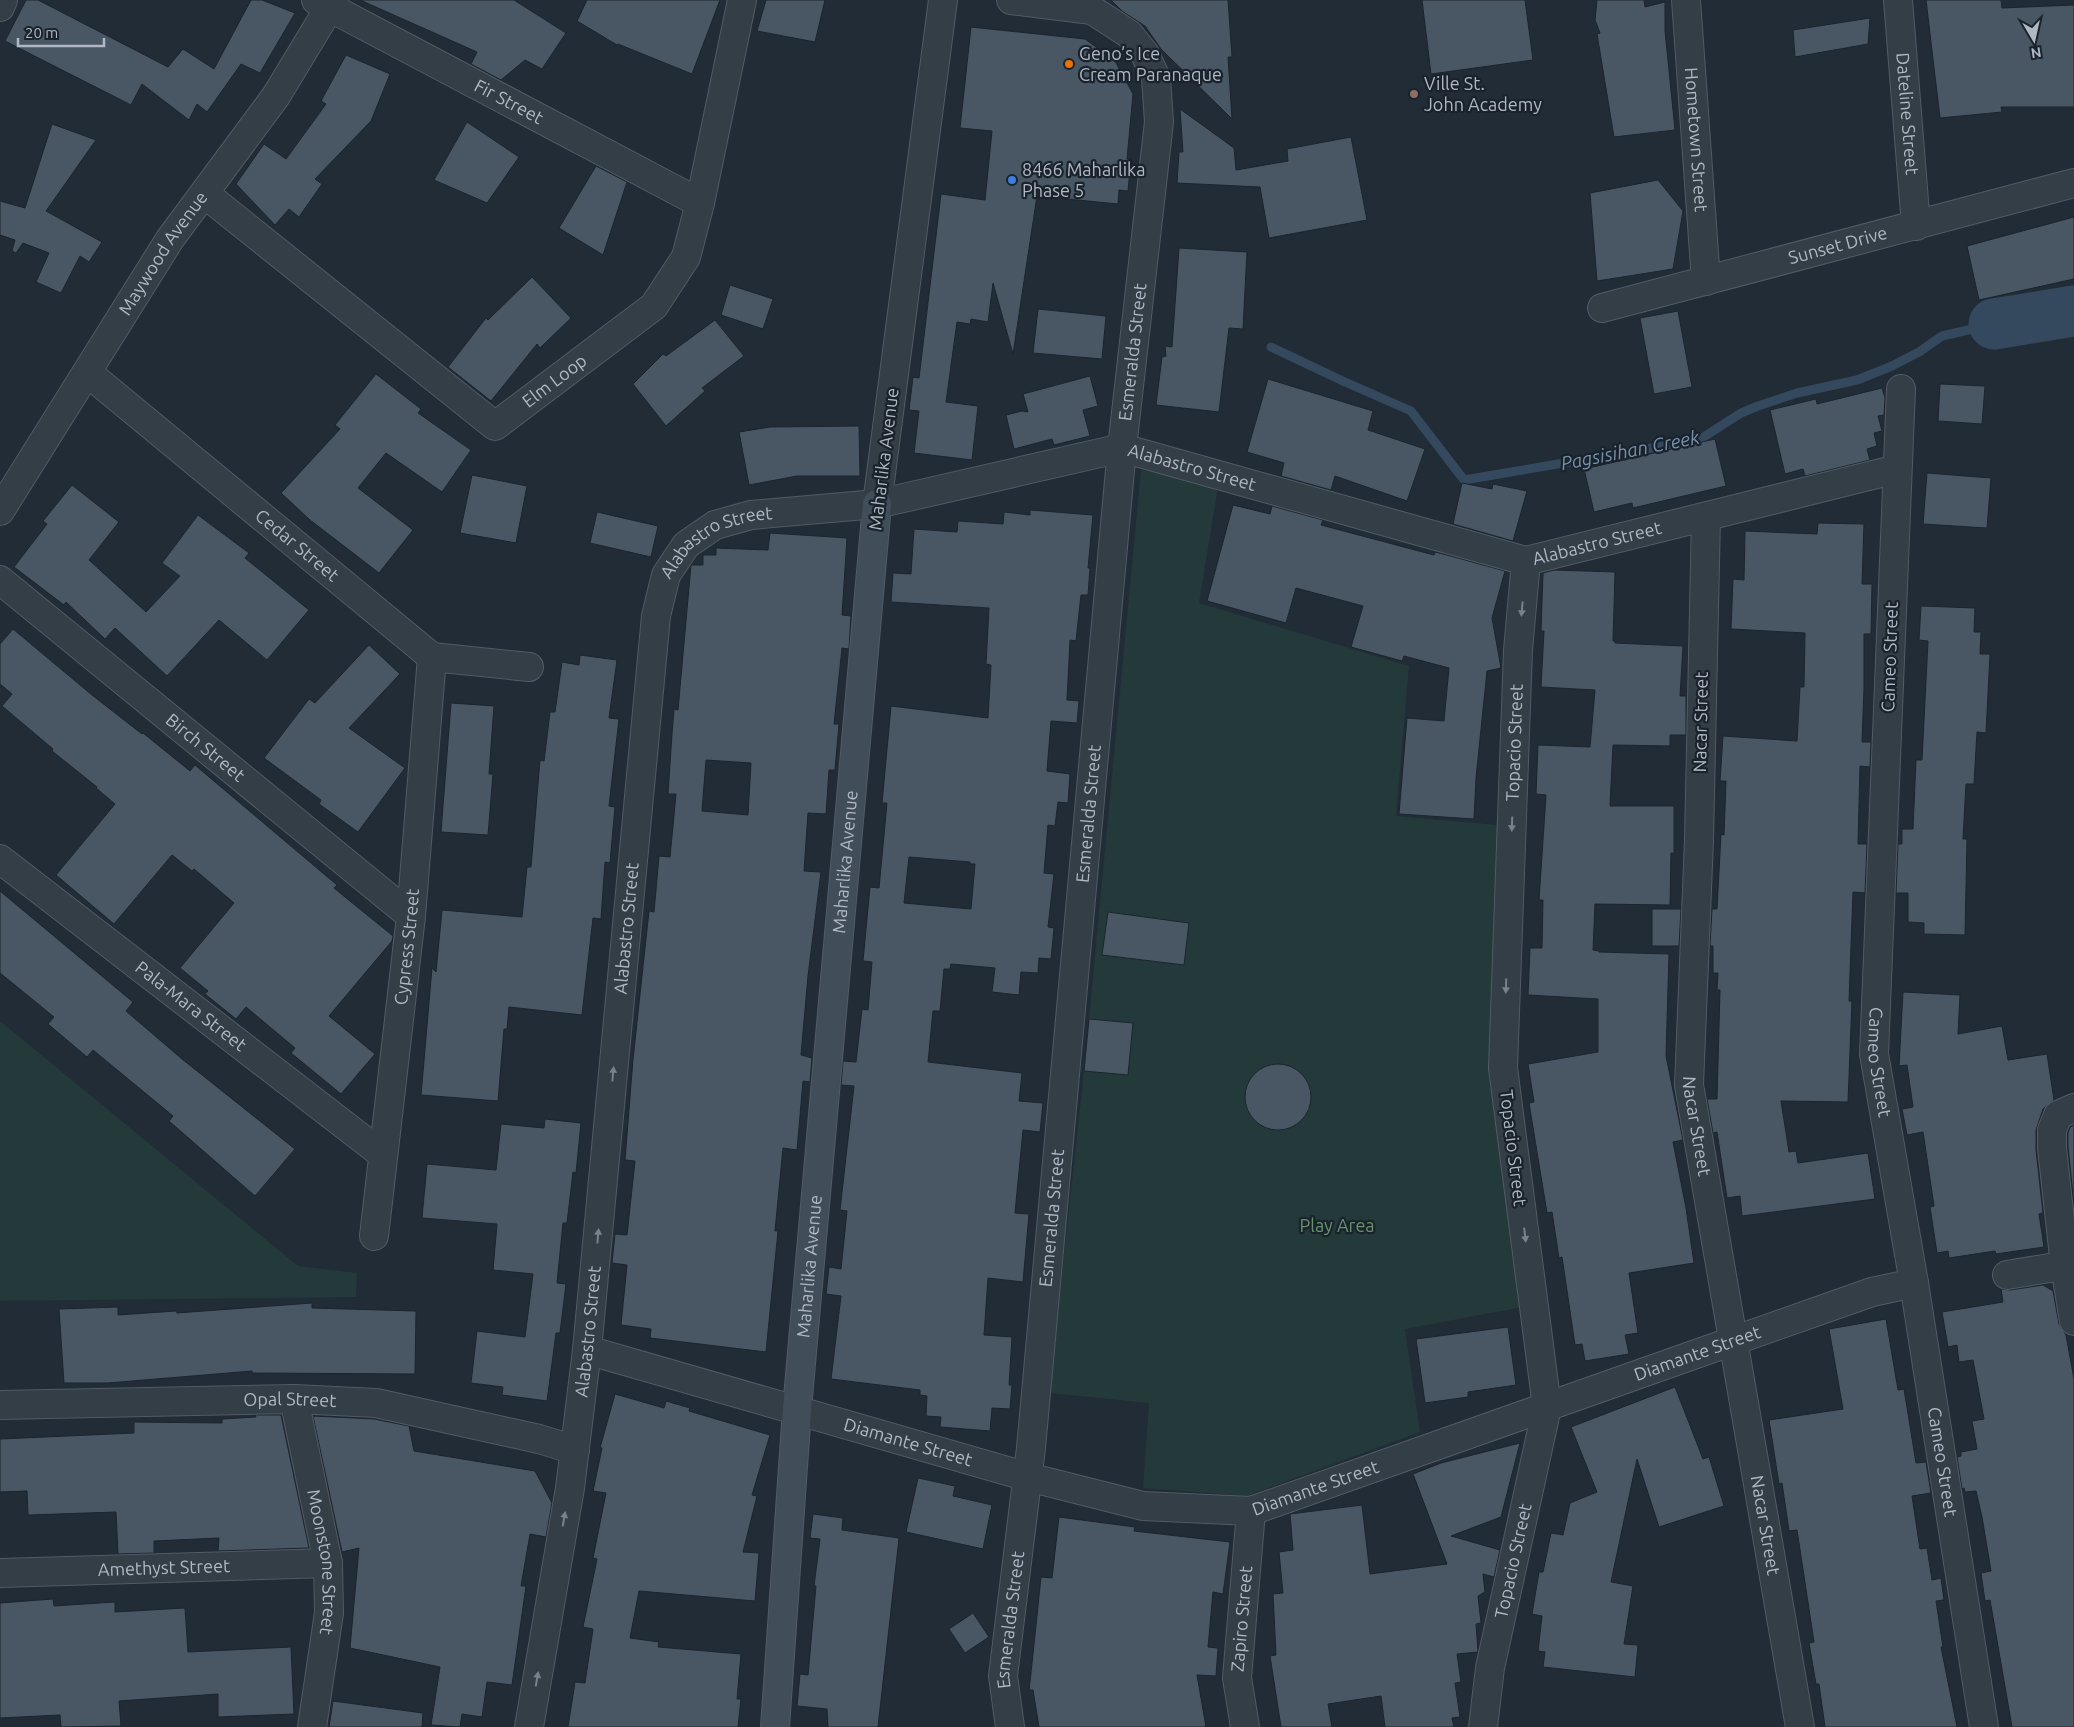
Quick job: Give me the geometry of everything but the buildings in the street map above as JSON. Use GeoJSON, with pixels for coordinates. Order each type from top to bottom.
{"type":"FeatureCollection","features":[{"type":"Feature","properties":{"kind":"street"},"geometry":{"type":"LineString","coordinates":[[0,7],[3,0]]}},
{"type":"Feature","properties":{"kind":"street","name":"Elm Loop"},"geometry":{"type":"LineString","coordinates":[[205,194],[495,426],[654,306],[686,257],[700,203],[742,0]]}},
{"type":"Feature","properties":{"kind":"street","name":"Maharlika Avenue"},"geometry":{"type":"LineString","coordinates":[[774,1727],[796,1409],[877,504],[943,0]]}},
{"type":"Feature","properties":{"kind":"street","name":"Esmeralda Street"},"geometry":{"type":"LineString","coordinates":[[1010,1727],[1004,1676],[1028,1477],[1122,448],[1159,122],[1156,78],[1145,54],[1130,34],[1092,10],[1011,0]]}},
{"type":"Feature","properties":{"kind":"street","name":"Hometown Street"},"geometry":{"type":"LineString","coordinates":[[1686,0],[1706,280]]}},
{"type":"Feature","properties":{"kind":"street","name":"Dateline Street"},"geometry":{"type":"LineString","coordinates":[[1898,0],[1916,226]]}},
{"type":"Feature","properties":{"kind":"street","name":"Fir Street"},"geometry":{"type":"LineString","coordinates":[[327,2],[700,203]]}},
{"type":"Feature","properties":{"kind":"street","name":"Maywood Avenue"},"geometry":{"type":"LineString","coordinates":[[5,496],[88,373],[170,239],[276,96],[327,2]]}},
{"type":"Feature","properties":{"kind":"street","name":"Sunset Drive"},"geometry":{"type":"LineString","coordinates":[[1602,308],[2074,183]]}},
{"type":"Feature","properties":{"kind":"street","name":"Cedar Street"},"geometry":{"type":"LineString","coordinates":[[88,373],[432,657]]}},
{"type":"Feature","properties":{"kind":"street","name":"Cameo Street"},"geometry":{"type":"LineString","coordinates":[[1901,389],[1874,1054],[1914,1283],[1984,1727]]}},
{"type":"Feature","properties":{"kind":"street","name":"Alabastro Street"},"geometry":{"type":"LineString","coordinates":[[529,1727],[575,1450],[587,1350],[656,616],[666,575],[686,545],[715,525],[751,515],[877,504],[1122,448],[1526,561],[1898,469]]}},
{"type":"Feature","properties":{"kind":"street","name":"Nacar Street"},"geometry":{"type":"LineString","coordinates":[[1706,517],[1698,840],[1689,1085],[1800,1727]]}},
{"type":"Feature","properties":{"kind":"street","name":"Topacio Street"},"geometry":{"type":"LineString","coordinates":[[1483,1727],[1490,1668],[1547,1407],[1503,1068],[1518,650],[1526,561]]}},
{"type":"Feature","properties":{"kind":"street","name":"Birch Street"},"geometry":{"type":"LineString","coordinates":[[0,580],[411,916]]}},
{"type":"Feature","properties":{"kind":"street"},"geometry":{"type":"LineString","coordinates":[[432,657],[529,667]]}},
{"type":"Feature","properties":{"kind":"street","name":"Cypress Street"},"geometry":{"type":"LineString","coordinates":[[374,1236],[411,916],[432,657]]}},
{"type":"Feature","properties":{"kind":"street","name":"Pala-Mara Street"},"geometry":{"type":"LineString","coordinates":[[0,859],[382,1154]]}},
{"type":"Feature","properties":{"kind":"street"},"geometry":{"type":"LineString","coordinates":[[2066,1112],[2052,1130],[2052,1148],[2069,1265],[2074,1321]]}},
{"type":"Feature","properties":{"kind":"street"},"geometry":{"type":"LineString","coordinates":[[2007,1275],[2069,1265]]}},
{"type":"Feature","properties":{"kind":"street","name":"Diamante Street"},"geometry":{"type":"LineString","coordinates":[[587,1350],[1028,1477],[1143,1506],[1251,1511],[1872,1292],[1914,1283]]}},
{"type":"Feature","properties":{"kind":"street","name":"Opal Street"},"geometry":{"type":"LineString","coordinates":[[0,1404],[294,1399],[376,1402],[539,1439],[575,1450]]}},
{"type":"Feature","properties":{"kind":"street","name":"Moonstone Street"},"geometry":{"type":"LineString","coordinates":[[294,1399],[328,1563],[330,1613],[312,1727]]}},
{"type":"Feature","properties":{"kind":"street","name":"Zapiro Street"},"geometry":{"type":"LineString","coordinates":[[1244,1727],[1236,1678],[1251,1511]]}},
{"type":"Feature","properties":{"kind":"street","name":"Amethyst Street"},"geometry":{"type":"LineString","coordinates":[[0,1573],[328,1563]]}},
{"type":"Feature","properties":{"kind":"green space","name":"Play Area"},"geometry":{"type":"Polygon","coordinates":[[[1141,470],[1218,487],[1199,603],[1409,666],[1396,816],[1498,825],[1523,1307],[1405,1329],[1420,1432],[1247,1496],[1143,1488],[1149,1403],[1049,1393],[1084,1071],[1141,470]]]}},
{"type":"Feature","properties":{"kind":"green space"},"geometry":{"type":"Polygon","coordinates":[[[0,1021],[298,1266],[357,1273],[356,1297],[0,1301],[0,1021]]]}},
{"type":"Feature","properties":{"kind":"waterway","name":"Pagsisihan Creek"},"geometry":{"type":"LineString","coordinates":[[1994,324],[2074,311]]}},
{"type":"Feature","properties":{"kind":"waterway","name":"Pagsisihan Creek"},"geometry":{"type":"LineString","coordinates":[[1271,347],[1411,411],[1464,480],[1699,440],[1741,413],[1758,406],[1797,393],[1857,380],[1892,366],[1919,352],[1942,336],[1994,324]]}},
{"type":"Feature","properties":{"kind":"place","name":"Geno’s Ice Cream Paranaque"},"geometry":{"type":"Point","coordinates":[1069,64]}},
{"type":"Feature","properties":{"kind":"place","name":"Ville St. John Academy"},"geometry":{"type":"Point","coordinates":[1414,94]}},
{"type":"Feature","properties":{"kind":"place","name":"8466 Maharlika Phase 5"},"geometry":{"type":"Point","coordinates":[1012,180]}}]}
